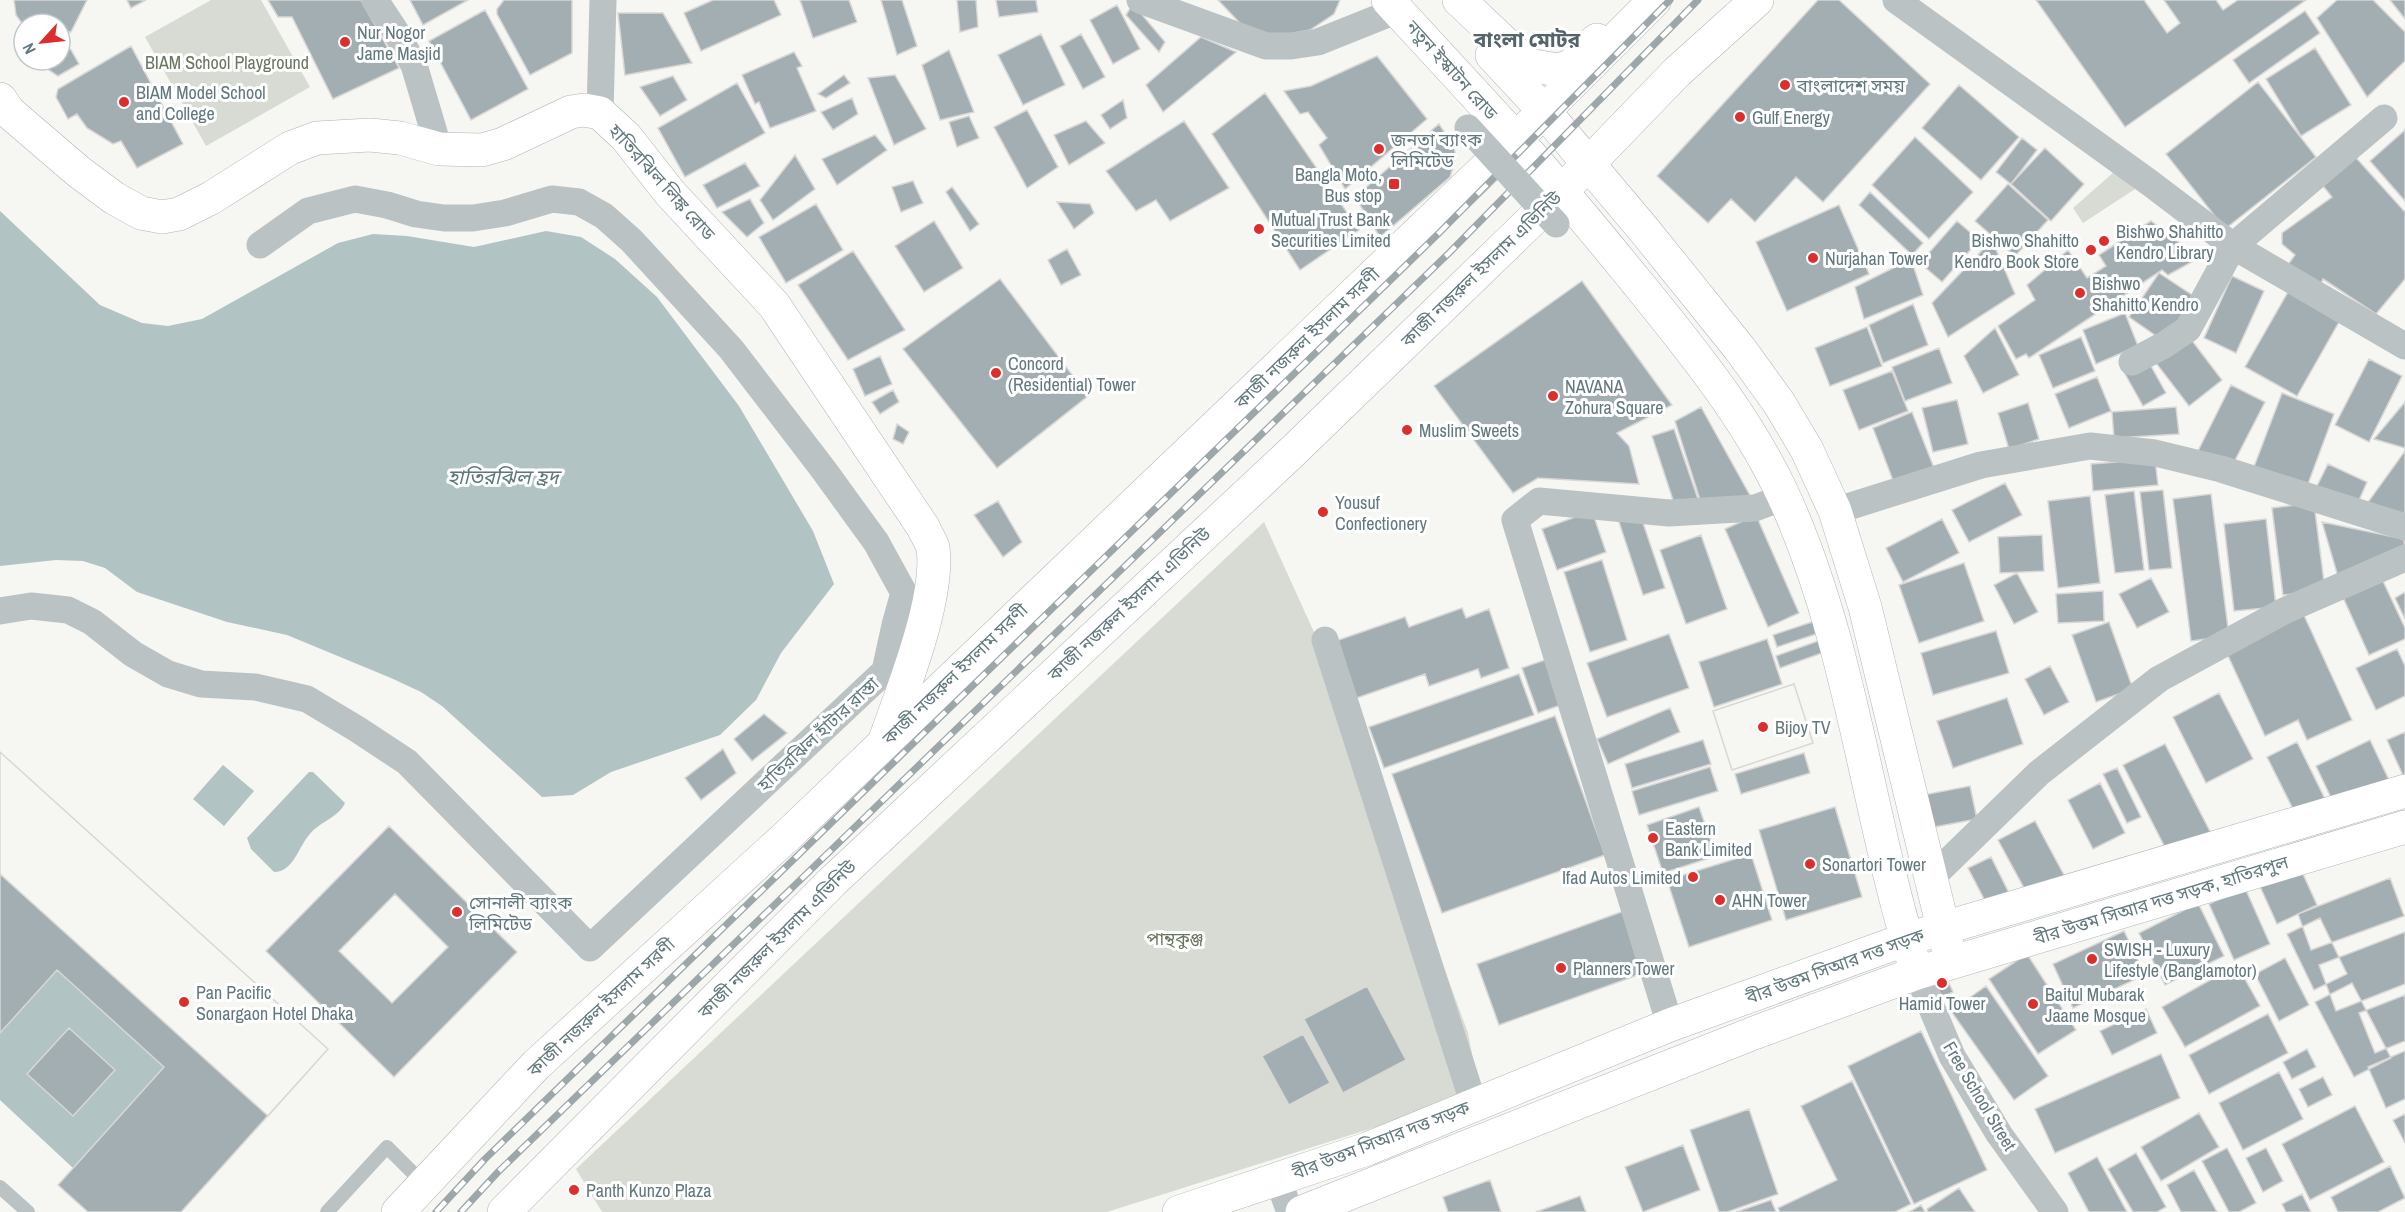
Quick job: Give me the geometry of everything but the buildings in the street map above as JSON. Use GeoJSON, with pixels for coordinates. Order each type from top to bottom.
{"type":"FeatureCollection","features":[{"type":"Feature","properties":{"kind":"main road","name":"নতুন ইস্কাটন রোড"},"geometry":{"type":"LineString","coordinates":[[1438,0],[1514,78],[1590,163],[1740,349],[1779,403],[1807,450],[1835,511],[1865,607],[1942,928],[1953,962]]}},
{"type":"Feature","properties":{"kind":"main road"},"geometry":{"type":"LineString","coordinates":[[1459,0],[1528,65],[1558,70],[1571,66],[1628,9],[1646,0]]}},
{"type":"Feature","properties":{"kind":"main road"},"geometry":{"type":"LineString","coordinates":[[1516,139],[1655,0]]}},
{"type":"Feature","properties":{"kind":"main road","name":"কাজী নজরুল ইসলাম এভিনিউ"},"geometry":{"type":"LineString","coordinates":[[504,1212],[833,881],[1289,455],[1563,190],[1677,72],[1757,0]]}},
{"type":"Feature","properties":{"kind":"main road","name":"নতুন ইস্কাটন রোড"},"geometry":{"type":"LineString","coordinates":[[1393,5],[1476,117],[1516,139],[1563,190],[1703,365],[1754,439],[1784,497],[1814,573],[1841,663],[1917,974]]}},
{"type":"Feature","properties":{"kind":"main road"},"geometry":{"type":"LineString","coordinates":[[1476,117],[1514,78]]}},
{"type":"Feature","properties":{"kind":"main road","name":"হাতিরঝিল লিঙ্ক রোড"},"geometry":{"type":"LineString","coordinates":[[0,99],[9,112],[79,172],[114,198],[141,213],[162,217],[179,214],[290,148],[316,138],[370,135],[400,138],[440,149],[482,150],[503,144],[571,112],[584,110],[600,113],[626,137],[670,193],[774,305],[923,527],[932,546],[933,561],[929,598],[914,656],[885,740]]}},
{"type":"Feature","properties":{"kind":"main road","name":"কাজী নজরুল ইসলাম সরণী"},"geometry":{"type":"LineString","coordinates":[[398,1212],[536,1065],[788,835],[1516,139]]}},
{"type":"Feature","properties":{"kind":"main road","name":"বীর উত্তম সিআর দত্ত সড়ক"},"geometry":{"type":"LineString","coordinates":[[1179,1212],[1367,1149],[1670,1025],[1907,939],[2405,791]]}},
{"type":"Feature","properties":{"kind":"main road","name":"বীর উত্তম সিআর দত্ত সড়ক, হাতিরপুল"},"geometry":{"type":"LineString","coordinates":[[1917,974],[2405,827]]}},
{"type":"Feature","properties":{"kind":"main road","name":"বীর উত্তম সিআর দত্ত সড়ক"},"geometry":{"type":"LineString","coordinates":[[1302,1212],[1754,1033],[1917,974]]}},
{"type":"Feature","properties":{"kind":"street"},"geometry":{"type":"LineString","coordinates":[[375,0],[414,65],[440,149]]}},
{"type":"Feature","properties":{"kind":"street"},"geometry":{"type":"LineString","coordinates":[[600,113],[603,0]]}},
{"type":"Feature","properties":{"kind":"street"},"geometry":{"type":"LineString","coordinates":[[1140,0],[1266,46],[1291,46],[1318,42],[1393,5]]}},
{"type":"Feature","properties":{"kind":"street"},"geometry":{"type":"LineString","coordinates":[[1896,0],[2150,183],[2233,246],[2405,346]]}},
{"type":"Feature","properties":{"kind":"street"},"geometry":{"type":"LineString","coordinates":[[400,138],[412,128],[422,92]]}},
{"type":"Feature","properties":{"kind":"street"},"geometry":{"type":"LineString","coordinates":[[1476,117],[1556,224]]}},
{"type":"Feature","properties":{"kind":"street"},"geometry":{"type":"LineString","coordinates":[[2132,362],[2188,329],[2233,246],[2384,118]]}},
{"type":"Feature","properties":{"kind":"street","name":"হাতিরঝিল হাঁটার রাস্তা"},"geometry":{"type":"LineString","coordinates":[[0,611],[31,606],[68,610],[92,622],[133,654],[168,674],[201,684],[255,687],[307,699],[407,762],[590,948],[885,670],[904,592],[876,542],[731,349],[632,241],[604,216],[579,202],[552,199],[505,213],[473,218],[444,218],[416,214],[387,205],[355,199],[308,211],[260,245]]}},
{"type":"Feature","properties":{"kind":"street"},"geometry":{"type":"LineString","coordinates":[[1835,511],[1981,465],[2090,446],[2155,453],[2221,469],[2405,527]]}},
{"type":"Feature","properties":{"kind":"street"},"geometry":{"type":"LineString","coordinates":[[1670,1025],[1515,520],[1539,501],[1669,513],[1755,508],[1784,497]]}},
{"type":"Feature","properties":{"kind":"street"},"geometry":{"type":"LineString","coordinates":[[1931,878],[2039,773],[2159,679],[2284,611],[2405,558]]}},
{"type":"Feature","properties":{"kind":"street"},"geometry":{"type":"LineString","coordinates":[[1325,640],[1474,1105]]}},
{"type":"Feature","properties":{"kind":"street","name":"Free School Street"},"geometry":{"type":"LineString","coordinates":[[1917,974],[1952,1056],[2000,1134],[2055,1212]]}},
{"type":"Feature","properties":{"kind":"street","name":"বীর উত্তম সিআর দত্ত সড়ক"},"geometry":{"type":"LineString","coordinates":[[1278,1180],[1290,1212]]}},
{"type":"Feature","properties":{"kind":"lane"},"geometry":{"type":"LineString","coordinates":[[327,1212],[387,1147],[424,1184]]}},
{"type":"Feature","properties":{"kind":"lane"},"geometry":{"type":"LineString","coordinates":[[0,1187],[28,1212]]}},
{"type":"Feature","properties":{"kind":"green space","name":"BIAM School Playground"},"geometry":{"type":"Polygon","coordinates":[[[211,0],[261,0],[310,87],[206,146],[145,37],[211,0]]]}},
{"type":"Feature","properties":{"kind":"green space"},"geometry":{"type":"Polygon","coordinates":[[[2114,172],[2135,189],[2083,223],[2073,208],[2114,172]]]}},
{"type":"Feature","properties":{"kind":"green space","name":"পান্থকুঞ্জ"},"geometry":{"type":"Polygon","coordinates":[[[1264,522],[1348,707],[1468,1033],[1474,1065],[1471,1087],[1442,1106],[1107,1212],[602,1212],[576,1169],[1264,522]]]}},
{"type":"Feature","properties":{"kind":"water","name":"হাতিরঝিল হ্রদ"},"geometry":{"type":"Polygon","coordinates":[[[0,211],[100,305],[142,323],[168,326],[202,319],[338,243],[373,234],[407,236],[474,247],[546,231],[581,237],[615,259],[657,297],[739,406],[813,531],[834,584],[781,653],[756,700],[720,735],[611,772],[573,795],[542,797],[442,706],[421,692],[391,678],[287,635],[227,622],[137,592],[105,568],[83,561],[56,560],[0,566],[0,211]]]}},
{"type":"Feature","properties":{"kind":"water"},"geometry":{"type":"Polygon","coordinates":[[[223,765],[254,791],[224,826],[193,799],[223,765]]]}},
{"type":"Feature","properties":{"kind":"water"},"geometry":{"type":"Polygon","coordinates":[[[309,772],[313,772],[345,803],[338,812],[309,835],[291,864],[281,871],[274,872],[251,849],[247,838],[309,772]]]}},
{"type":"Feature","properties":{"kind":"water"},"geometry":{"type":"Polygon","coordinates":[[[57,970],[164,1067],[73,1168],[0,1100],[0,1033],[57,970]]]}},
{"type":"Feature","properties":{"kind":"railway"},"geometry":{"type":"LineString","coordinates":[[436,1212],[485,1159],[1437,235],[1670,0]]}},
{"type":"Feature","properties":{"kind":"railway"},"geometry":{"type":"LineString","coordinates":[[461,1212],[498,1172],[1449,253],[1698,0]]}},
{"type":"Feature","properties":{"kind":"place","name":"Nur Nogor Jame Masjid"},"geometry":{"type":"Point","coordinates":[345,42]}},
{"type":"Feature","properties":{"kind":"place","name":"বাংলাদেশ সময়"},"geometry":{"type":"Point","coordinates":[1785,85]}},
{"type":"Feature","properties":{"kind":"place","name":"BIAM Model School and College"},"geometry":{"type":"Point","coordinates":[124,102]}},
{"type":"Feature","properties":{"kind":"place","name":"Gulf Energy"},"geometry":{"type":"Point","coordinates":[1740,117]}},
{"type":"Feature","properties":{"kind":"place","name":"জনতা ব্যাংক লিমিটেড"},"geometry":{"type":"Point","coordinates":[1379,149]}},
{"type":"Feature","properties":{"kind":"place","name":"Bangla Moto, Bus stop"},"geometry":{"type":"Point","coordinates":[1394,184]}},
{"type":"Feature","properties":{"kind":"place","name":"Mutual Trust Bank Securities Limited"},"geometry":{"type":"Point","coordinates":[1259,229]}},
{"type":"Feature","properties":{"kind":"place","name":"Bishwo Shahitto Kendro Library"},"geometry":{"type":"Point","coordinates":[2104,241]}},
{"type":"Feature","properties":{"kind":"place","name":"Bishwo Shahitto Kendro Book Store"},"geometry":{"type":"Point","coordinates":[2091,250]}},
{"type":"Feature","properties":{"kind":"place","name":"Nurjahan Tower"},"geometry":{"type":"Point","coordinates":[1813,258]}},
{"type":"Feature","properties":{"kind":"place","name":"Bishwo Shahitto Kendro"},"geometry":{"type":"Point","coordinates":[2080,293]}},
{"type":"Feature","properties":{"kind":"place","name":"Concord (Residential) Tower"},"geometry":{"type":"Point","coordinates":[996,373]}},
{"type":"Feature","properties":{"kind":"place","name":"NAVANA Zohura Square"},"geometry":{"type":"Point","coordinates":[1553,396]}},
{"type":"Feature","properties":{"kind":"place","name":"Muslim Sweets"},"geometry":{"type":"Point","coordinates":[1407,430]}},
{"type":"Feature","properties":{"kind":"place","name":"Yousuf Confectionery"},"geometry":{"type":"Point","coordinates":[1323,512]}},
{"type":"Feature","properties":{"kind":"place","name":"Bijoy TV"},"geometry":{"type":"Point","coordinates":[1763,727]}},
{"type":"Feature","properties":{"kind":"place","name":"Eastern Bank Limited"},"geometry":{"type":"Point","coordinates":[1653,838]}},
{"type":"Feature","properties":{"kind":"place","name":"Sonartori Tower"},"geometry":{"type":"Point","coordinates":[1810,864]}},
{"type":"Feature","properties":{"kind":"place","name":"Ifad Autos Limited"},"geometry":{"type":"Point","coordinates":[1693,877]}},
{"type":"Feature","properties":{"kind":"place","name":"AHN Tower"},"geometry":{"type":"Point","coordinates":[1720,900]}},
{"type":"Feature","properties":{"kind":"place","name":"সোনালী ব্যাংক লিমিটেড"},"geometry":{"type":"Point","coordinates":[457,912]}},
{"type":"Feature","properties":{"kind":"place","name":"SWISH - Luxury Lifestyle (Banglamotor)"},"geometry":{"type":"Point","coordinates":[2092,959]}},
{"type":"Feature","properties":{"kind":"place","name":"Planners Tower"},"geometry":{"type":"Point","coordinates":[1561,968]}},
{"type":"Feature","properties":{"kind":"place","name":"Hamid Tower"},"geometry":{"type":"Point","coordinates":[1942,983]}},
{"type":"Feature","properties":{"kind":"place","name":"Pan Pacific Sonargaon Hotel Dhaka"},"geometry":{"type":"Point","coordinates":[184,1002]}},
{"type":"Feature","properties":{"kind":"place","name":"Baitul Mubarak Jaame Mosque"},"geometry":{"type":"Point","coordinates":[2033,1004]}},
{"type":"Feature","properties":{"kind":"place","name":"Panth Kunzo Plaza"},"geometry":{"type":"Point","coordinates":[574,1190]}},
{"type":"Feature","properties":{"kind":"district","name":"বাংলা মোটর"},"geometry":{"type":"Point","coordinates":[1527,39]}}]}
